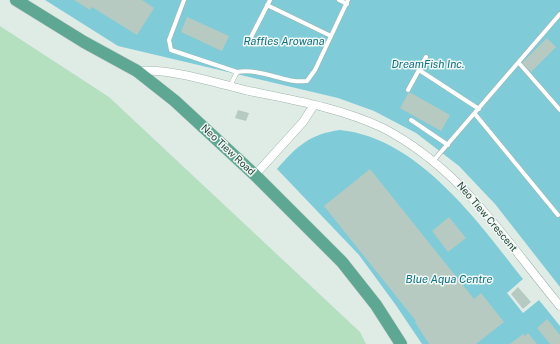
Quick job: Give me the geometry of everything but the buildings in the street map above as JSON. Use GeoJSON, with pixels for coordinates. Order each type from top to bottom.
{"type":"FeatureCollection","features":[{"type":"Feature","properties":{"kind":"main road","name":"Neo Tiew Road"},"geometry":{"type":"LineString","coordinates":[[16,0],[84,42],[137,71],[175,101],[254,175],[342,262],[376,305],[401,344]]}},
{"type":"Feature","properties":{"kind":"street","name":"Neo Tiew Crescent"},"geometry":{"type":"LineString","coordinates":[[137,71],[154,70],[314,105],[350,115],[382,128],[434,160],[478,202],[560,306]]}},
{"type":"Feature","properties":{"kind":"street"},"geometry":{"type":"LineString","coordinates":[[254,175],[303,122],[314,105]]}},
{"type":"Feature","properties":{"kind":"lane"},"geometry":{"type":"LineString","coordinates":[[184,0],[169,40],[171,50],[237,72],[246,71],[269,73],[298,82],[306,81],[315,70],[347,2],[339,0]]}},
{"type":"Feature","properties":{"kind":"lane"},"geometry":{"type":"LineString","coordinates":[[249,41],[270,0]]}},
{"type":"Feature","properties":{"kind":"lane"},"geometry":{"type":"LineString","coordinates":[[268,5],[331,36]]}},
{"type":"Feature","properties":{"kind":"lane"},"geometry":{"type":"LineString","coordinates":[[434,160],[560,14]]}},
{"type":"Feature","properties":{"kind":"lane"},"geometry":{"type":"LineString","coordinates":[[408,90],[426,57]]}},
{"type":"Feature","properties":{"kind":"lane"},"geometry":{"type":"LineString","coordinates":[[519,63],[560,110]]}},
{"type":"Feature","properties":{"kind":"lane"},"geometry":{"type":"LineString","coordinates":[[419,70],[479,109]]}},
{"type":"Feature","properties":{"kind":"lane"},"geometry":{"type":"LineString","coordinates":[[230,86],[237,72]]}},
{"type":"Feature","properties":{"kind":"lane"},"geometry":{"type":"LineString","coordinates":[[475,114],[558,215]]}},
{"type":"Feature","properties":{"kind":"lane"},"geometry":{"type":"LineString","coordinates":[[411,120],[448,145]]}},
{"type":"Feature","properties":{"kind":"green space"},"geometry":{"type":"Polygon","coordinates":[[[0,26],[109,97],[360,332],[366,344],[0,344],[0,26]]]}},
{"type":"Feature","properties":{"kind":"water"},"geometry":{"type":"Polygon","coordinates":[[[45,0],[560,0],[560,287],[495,204],[459,166],[416,133],[374,111],[338,98],[118,46],[45,0]]]}},
{"type":"Feature","properties":{"kind":"water","name":"Blue Aqua Centre"},"geometry":{"type":"Polygon","coordinates":[[[340,130],[369,136],[396,149],[421,166],[444,186],[487,233],[523,279],[507,293],[523,313],[539,300],[560,326],[560,344],[422,344],[359,255],[277,169],[305,142],[320,135],[340,130]]]}},
{"type":"Feature","properties":{"kind":"water label","name":"Raffles Arowana"},"geometry":{"type":"Point","coordinates":[284,42]}},
{"type":"Feature","properties":{"kind":"water label","name":"DreamFish Inc."},"geometry":{"type":"Point","coordinates":[428,65]}}]}
